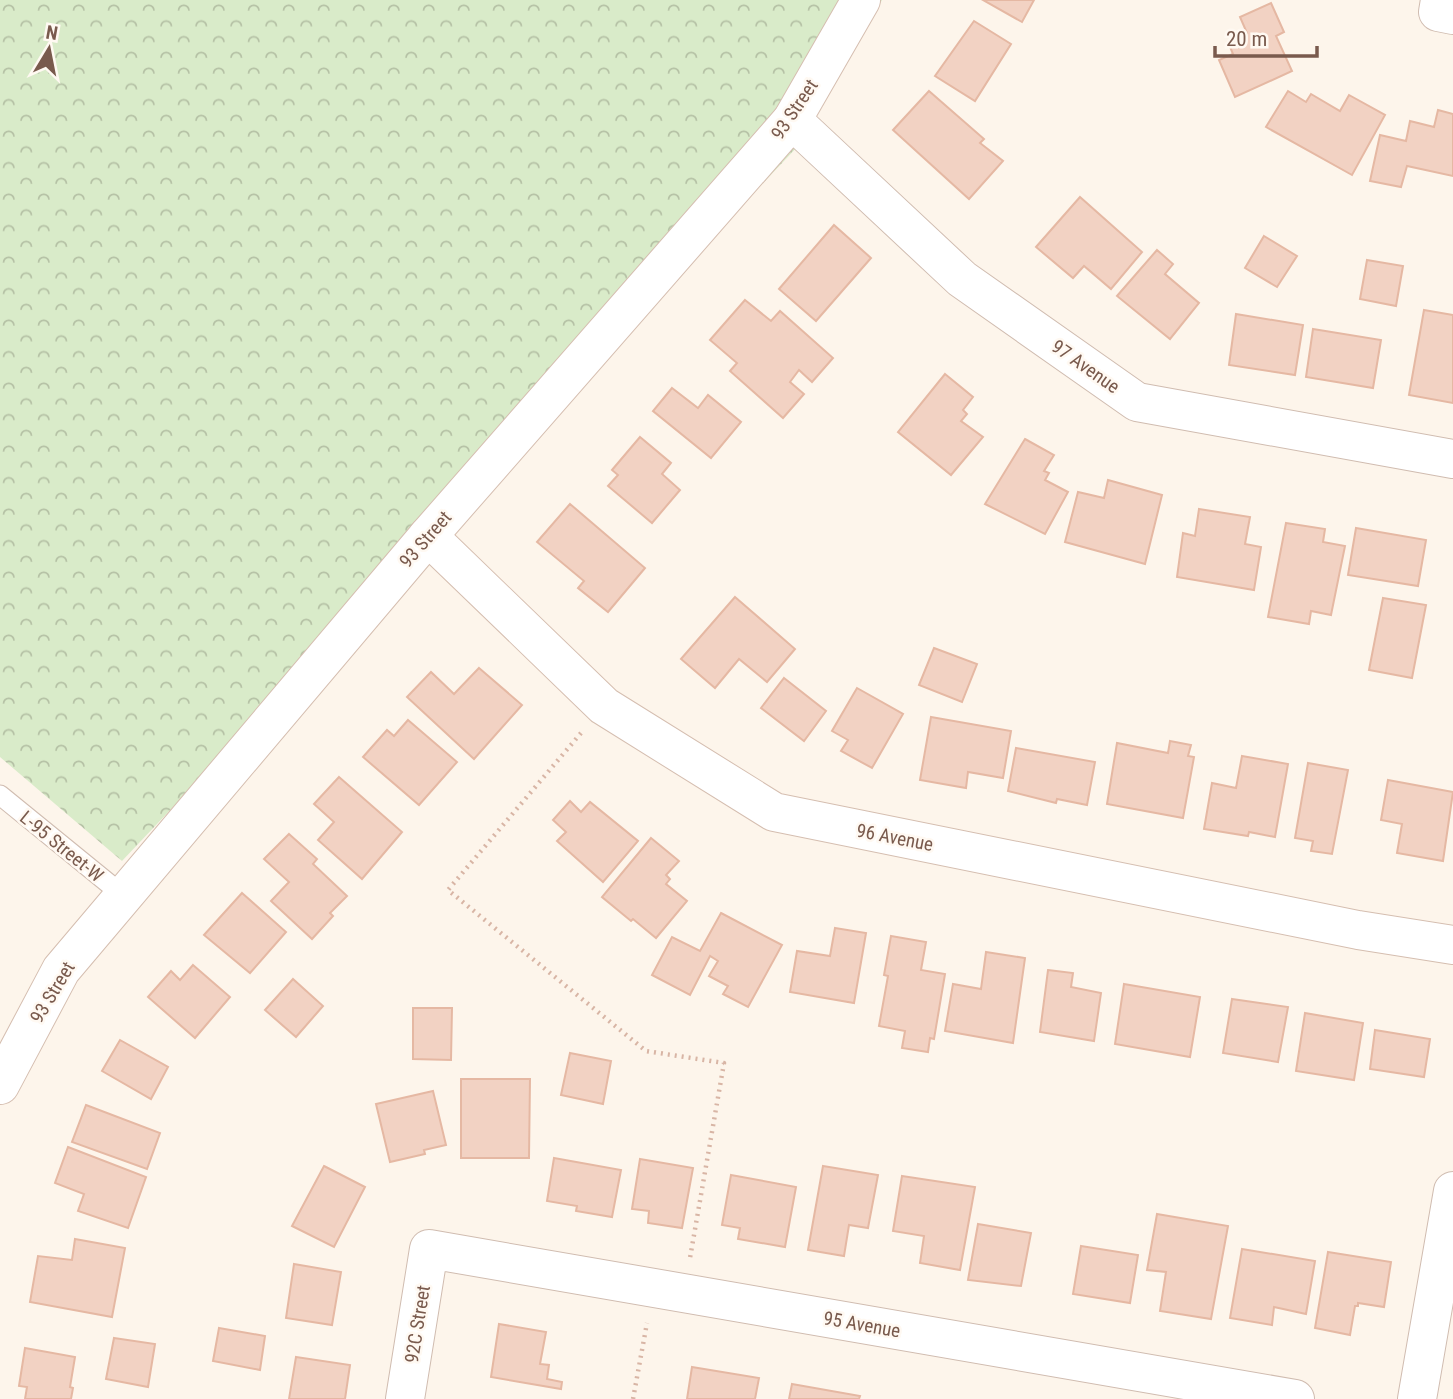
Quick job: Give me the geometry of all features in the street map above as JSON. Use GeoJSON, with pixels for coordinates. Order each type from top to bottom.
{"type":"FeatureCollection","features":[{"type":"Feature","properties":{"kind":"street","name":"93 Street"},"geometry":{"type":"LineString","coordinates":[[0,1085],[61,970],[428,536],[792,120],[861,0]]}},
{"type":"Feature","properties":{"kind":"street"},"geometry":{"type":"LineString","coordinates":[[1440,0],[1438,12],[1453,15]]}},
{"type":"Feature","properties":{"kind":"street","name":"97 Avenue"},"geometry":{"type":"LineString","coordinates":[[792,120],[962,279],[1137,402],[1453,459]]}},
{"type":"Feature","properties":{"kind":"street","name":"96 Avenue"},"geometry":{"type":"LineString","coordinates":[[428,536],[604,706],[774,812],[1358,930],[1453,944]]}},
{"type":"Feature","properties":{"kind":"street"},"geometry":{"type":"LineString","coordinates":[[1417,1399],[1453,1191]]}},
{"type":"Feature","properties":{"kind":"street","name":"95 Avenue"},"geometry":{"type":"LineString","coordinates":[[429,1249],[1295,1399]]}},
{"type":"Feature","properties":{"kind":"street","name":"92C Street"},"geometry":{"type":"LineString","coordinates":[[405,1399],[429,1249]]}},
{"type":"Feature","properties":{"kind":"lane","name":"L-95 Street-W"},"geometry":{"type":"LineString","coordinates":[[0,795],[124,896]]}},
{"type":"Feature","properties":{"kind":"path"},"geometry":{"type":"LineString","coordinates":[[604,706],[448,890],[646,1051],[724,1063],[668,1290],[633,1399]]}},
{"type":"Feature","properties":{"kind":"green space"},"geometry":{"type":"Polygon","coordinates":[[[0,0],[882,0],[800,144],[122,861],[0,757],[0,0]]]}},
{"type":"Feature","properties":{"kind":"building"},"geometry":{"type":"Polygon","coordinates":[[[983,0],[1034,0],[1022,22],[983,0]]]}},
{"type":"Feature","properties":{"kind":"building"},"geometry":{"type":"Polygon","coordinates":[[[1271,3],[1284,32],[1276,36],[1292,71],[1235,97],[1219,60],[1233,54],[1228,42],[1247,33],[1240,17],[1271,3]]]}},
{"type":"Feature","properties":{"kind":"building"},"geometry":{"type":"Polygon","coordinates":[[[974,21],[1011,44],[975,101],[935,76],[974,21]]]}},
{"type":"Feature","properties":{"kind":"building"},"geometry":{"type":"Polygon","coordinates":[[[929,91],[984,139],[980,143],[1003,161],[969,199],[893,130],[929,91]]]}},
{"type":"Feature","properties":{"kind":"building"},"geometry":{"type":"Polygon","coordinates":[[[1288,91],[1306,102],[1311,94],[1340,111],[1349,95],[1385,115],[1352,175],[1266,127],[1288,91]]]}},
{"type":"Feature","properties":{"kind":"building"},"geometry":{"type":"Polygon","coordinates":[[[1438,110],[1453,114],[1453,176],[1407,166],[1401,187],[1370,181],[1380,135],[1406,141],[1410,121],[1434,127],[1438,110]]]}},
{"type":"Feature","properties":{"kind":"building"},"geometry":{"type":"Polygon","coordinates":[[[1080,197],[1142,252],[1111,289],[1084,266],[1073,278],[1036,247],[1080,197]]]}},
{"type":"Feature","properties":{"kind":"building"},"geometry":{"type":"Polygon","coordinates":[[[834,225],[871,258],[816,321],[779,289],[834,225]]]}},
{"type":"Feature","properties":{"kind":"building"},"geometry":{"type":"Polygon","coordinates":[[[1264,236],[1297,256],[1277,287],[1245,268],[1264,236]]]}},
{"type":"Feature","properties":{"kind":"building"},"geometry":{"type":"Polygon","coordinates":[[[1157,250],[1173,264],[1165,274],[1199,303],[1170,339],[1117,296],[1157,250]]]}},
{"type":"Feature","properties":{"kind":"building"},"geometry":{"type":"Polygon","coordinates":[[[1367,260],[1403,266],[1396,306],[1360,299],[1367,260]]]}},
{"type":"Feature","properties":{"kind":"building"},"geometry":{"type":"Polygon","coordinates":[[[745,300],[771,321],[780,311],[833,358],[812,382],[799,370],[790,382],[804,394],[783,418],[730,371],[737,363],[710,340],[745,300]]]}},
{"type":"Feature","properties":{"kind":"building"},"geometry":{"type":"Polygon","coordinates":[[[1424,310],[1453,315],[1453,403],[1409,395],[1424,310]]]}},
{"type":"Feature","properties":{"kind":"building"},"geometry":{"type":"Polygon","coordinates":[[[1236,314],[1303,325],[1295,375],[1229,365],[1236,314]]]}},
{"type":"Feature","properties":{"kind":"building"},"geometry":{"type":"Polygon","coordinates":[[[1313,329],[1381,340],[1373,388],[1306,377],[1313,329]]]}},
{"type":"Feature","properties":{"kind":"building"},"geometry":{"type":"Polygon","coordinates":[[[945,374],[973,397],[963,410],[967,414],[961,421],[983,437],[951,475],[898,432],[945,374]]]}},
{"type":"Feature","properties":{"kind":"building"},"geometry":{"type":"Polygon","coordinates":[[[672,388],[698,408],[708,395],[741,422],[711,458],[653,411],[672,388]]]}},
{"type":"Feature","properties":{"kind":"building"},"geometry":{"type":"Polygon","coordinates":[[[640,437],[671,463],[662,474],[680,490],[652,523],[608,486],[618,475],[612,470],[640,437]]]}},
{"type":"Feature","properties":{"kind":"building"},"geometry":{"type":"Polygon","coordinates":[[[1025,439],[1054,455],[1044,471],[1049,473],[1045,480],[1068,492],[1045,534],[985,504],[1025,439]]]}},
{"type":"Feature","properties":{"kind":"building"},"geometry":{"type":"Polygon","coordinates":[[[1108,480],[1162,495],[1145,564],[1065,542],[1078,492],[1104,498],[1108,480]]]}},
{"type":"Feature","properties":{"kind":"building"},"geometry":{"type":"Polygon","coordinates":[[[570,504],[645,568],[608,612],[578,588],[584,581],[537,542],[570,504]]]}},
{"type":"Feature","properties":{"kind":"building"},"geometry":{"type":"Polygon","coordinates":[[[1199,509],[1250,517],[1245,544],[1261,547],[1254,590],[1177,577],[1183,533],[1195,536],[1199,509]]]}},
{"type":"Feature","properties":{"kind":"building"},"geometry":{"type":"Polygon","coordinates":[[[1286,523],[1325,529],[1323,542],[1345,546],[1331,615],[1311,611],[1309,624],[1268,617],[1286,523]]]}},
{"type":"Feature","properties":{"kind":"building"},"geometry":{"type":"Polygon","coordinates":[[[1356,528],[1426,540],[1418,586],[1348,575],[1356,528]]]}},
{"type":"Feature","properties":{"kind":"building"},"geometry":{"type":"Polygon","coordinates":[[[735,597],[795,649],[767,682],[739,659],[715,688],[681,659],[735,597]]]}},
{"type":"Feature","properties":{"kind":"building"},"geometry":{"type":"Polygon","coordinates":[[[1383,598],[1426,605],[1412,678],[1369,670],[1383,598]]]}},
{"type":"Feature","properties":{"kind":"building"},"geometry":{"type":"Polygon","coordinates":[[[934,648],[977,664],[962,702],[919,685],[934,648]]]}},
{"type":"Feature","properties":{"kind":"building"},"geometry":{"type":"Polygon","coordinates":[[[479,668],[522,705],[474,759],[407,697],[431,672],[454,694],[479,668]]]}},
{"type":"Feature","properties":{"kind":"building"},"geometry":{"type":"Polygon","coordinates":[[[784,678],[826,711],[804,741],[761,708],[784,678]]]}},
{"type":"Feature","properties":{"kind":"building"},"geometry":{"type":"Polygon","coordinates":[[[857,688],[903,714],[872,768],[841,751],[848,740],[832,731],[857,688]]]}},
{"type":"Feature","properties":{"kind":"building"},"geometry":{"type":"Polygon","coordinates":[[[931,717],[1011,731],[1003,778],[968,772],[966,788],[920,780],[931,717]]]}},
{"type":"Feature","properties":{"kind":"building"},"geometry":{"type":"Polygon","coordinates":[[[408,720],[457,762],[419,805],[363,757],[387,730],[394,736],[408,720]]]}},
{"type":"Feature","properties":{"kind":"building"},"geometry":{"type":"Polygon","coordinates":[[[1170,741],[1191,745],[1188,756],[1194,757],[1183,818],[1107,804],[1117,743],[1168,753],[1170,741]]]}},
{"type":"Feature","properties":{"kind":"building"},"geometry":{"type":"Polygon","coordinates":[[[1016,748],[1095,762],[1087,805],[1057,799],[1056,803],[1008,791],[1016,748]]]}},
{"type":"Feature","properties":{"kind":"building"},"geometry":{"type":"Polygon","coordinates":[[[1242,756],[1288,764],[1275,837],[1204,829],[1212,783],[1236,788],[1242,756]]]}},
{"type":"Feature","properties":{"kind":"building"},"geometry":{"type":"Polygon","coordinates":[[[1308,763],[1348,770],[1332,854],[1311,851],[1313,841],[1295,838],[1308,763]]]}},
{"type":"Feature","properties":{"kind":"building"},"geometry":{"type":"Polygon","coordinates":[[[339,777],[402,832],[362,879],[318,840],[334,822],[314,804],[339,777]]]}},
{"type":"Feature","properties":{"kind":"building"},"geometry":{"type":"Polygon","coordinates":[[[1388,780],[1453,792],[1443,861],[1397,853],[1402,824],[1381,820],[1388,780]]]}},
{"type":"Feature","properties":{"kind":"building"},"geometry":{"type":"Polygon","coordinates":[[[570,801],[581,812],[590,802],[638,841],[603,882],[557,841],[566,832],[553,820],[570,801]]]}},
{"type":"Feature","properties":{"kind":"building"},"geometry":{"type":"Polygon","coordinates":[[[289,834],[317,859],[313,864],[347,896],[330,913],[333,916],[312,939],[271,901],[289,882],[264,859],[289,834]]]}},
{"type":"Feature","properties":{"kind":"building"},"geometry":{"type":"Polygon","coordinates":[[[651,838],[679,861],[666,875],[670,879],[666,884],[687,901],[656,938],[602,897],[651,838]]]}},
{"type":"Feature","properties":{"kind":"building"},"geometry":{"type":"Polygon","coordinates":[[[242,893],[286,932],[250,973],[204,935],[242,893]]]}},
{"type":"Feature","properties":{"kind":"building"},"geometry":{"type":"Polygon","coordinates":[[[721,913],[782,945],[748,1007],[723,994],[728,986],[709,976],[718,961],[710,956],[690,995],[652,975],[672,937],[700,951],[721,913]]]}},
{"type":"Feature","properties":{"kind":"building"},"geometry":{"type":"Polygon","coordinates":[[[835,928],[866,933],[854,1003],[790,992],[797,951],[830,956],[835,928]]]}},
{"type":"Feature","properties":{"kind":"building"},"geometry":{"type":"Polygon","coordinates":[[[891,936],[926,942],[921,970],[945,974],[934,1039],[930,1038],[928,1052],[902,1048],[905,1031],[879,1026],[888,976],[884,975],[891,936]]]}},
{"type":"Feature","properties":{"kind":"building"},"geometry":{"type":"Polygon","coordinates":[[[986,952],[1025,958],[1013,1043],[945,1031],[953,984],[981,989],[986,952]]]}},
{"type":"Feature","properties":{"kind":"building"},"geometry":{"type":"Polygon","coordinates":[[[193,965],[230,997],[195,1038],[148,997],[171,971],[180,980],[193,965]]]}},
{"type":"Feature","properties":{"kind":"building"},"geometry":{"type":"Polygon","coordinates":[[[1048,970],[1073,973],[1071,987],[1101,993],[1094,1041],[1040,1032],[1048,970]]]}},
{"type":"Feature","properties":{"kind":"building"},"geometry":{"type":"Polygon","coordinates":[[[293,979],[323,1006],[296,1037],[265,1010],[293,979]]]}},
{"type":"Feature","properties":{"kind":"building"},"geometry":{"type":"Polygon","coordinates":[[[1124,984],[1200,997],[1190,1057],[1115,1044],[1124,984]]]}},
{"type":"Feature","properties":{"kind":"building"},"geometry":{"type":"Polygon","coordinates":[[[1232,999],[1288,1007],[1278,1062],[1223,1053],[1232,999]]]}},
{"type":"Feature","properties":{"kind":"building"},"geometry":{"type":"Polygon","coordinates":[[[413,1008],[452,1008],[451,1060],[413,1059],[413,1008]]]}},
{"type":"Feature","properties":{"kind":"building"},"geometry":{"type":"Polygon","coordinates":[[[1305,1013],[1363,1023],[1354,1080],[1296,1071],[1305,1013]]]}},
{"type":"Feature","properties":{"kind":"building"},"geometry":{"type":"Polygon","coordinates":[[[1375,1030],[1430,1039],[1424,1077],[1370,1069],[1375,1030]]]}},
{"type":"Feature","properties":{"kind":"building"},"geometry":{"type":"Polygon","coordinates":[[[120,1040],[168,1067],[151,1099],[102,1071],[120,1040]]]}},
{"type":"Feature","properties":{"kind":"building"},"geometry":{"type":"Polygon","coordinates":[[[570,1053],[611,1061],[603,1104],[561,1095],[570,1053]]]}},
{"type":"Feature","properties":{"kind":"building"},"geometry":{"type":"Polygon","coordinates":[[[461,1079],[530,1079],[529,1158],[461,1158],[461,1079]]]}},
{"type":"Feature","properties":{"kind":"building"},"geometry":{"type":"Polygon","coordinates":[[[433,1091],[446,1145],[424,1150],[425,1154],[390,1162],[376,1104],[433,1091]]]}},
{"type":"Feature","properties":{"kind":"building"},"geometry":{"type":"Polygon","coordinates":[[[86,1105],[160,1133],[147,1169],[72,1142],[86,1105]]]}},
{"type":"Feature","properties":{"kind":"building"},"geometry":{"type":"Polygon","coordinates":[[[68,1147],[146,1177],[128,1228],[78,1211],[84,1194],[55,1183],[68,1147]]]}},
{"type":"Feature","properties":{"kind":"building"},"geometry":{"type":"Polygon","coordinates":[[[554,1158],[621,1170],[612,1217],[576,1211],[577,1206],[547,1201],[554,1158]]]}},
{"type":"Feature","properties":{"kind":"building"},"geometry":{"type":"Polygon","coordinates":[[[640,1159],[693,1168],[682,1228],[648,1223],[649,1211],[632,1209],[640,1159]]]}},
{"type":"Feature","properties":{"kind":"building"},"geometry":{"type":"Polygon","coordinates":[[[324,1166],[365,1187],[334,1247],[292,1226],[324,1166]]]}},
{"type":"Feature","properties":{"kind":"building"},"geometry":{"type":"Polygon","coordinates":[[[823,1166],[878,1175],[868,1228],[849,1225],[844,1256],[808,1250],[823,1166]]]}},
{"type":"Feature","properties":{"kind":"building"},"geometry":{"type":"Polygon","coordinates":[[[731,1175],[796,1187],[785,1247],[738,1239],[740,1228],[722,1225],[731,1175]]]}},
{"type":"Feature","properties":{"kind":"building"},"geometry":{"type":"Polygon","coordinates":[[[902,1176],[975,1187],[960,1270],[920,1263],[924,1236],[893,1231],[902,1176]]]}},
{"type":"Feature","properties":{"kind":"building"},"geometry":{"type":"Polygon","coordinates":[[[1157,1214],[1228,1226],[1211,1319],[1160,1311],[1166,1272],[1147,1270],[1157,1214]]]}},
{"type":"Feature","properties":{"kind":"building"},"geometry":{"type":"Polygon","coordinates":[[[978,1224],[1031,1233],[1021,1286],[968,1280],[978,1224]]]}},
{"type":"Feature","properties":{"kind":"building"},"geometry":{"type":"Polygon","coordinates":[[[75,1239],[125,1248],[112,1317],[30,1302],[38,1256],[72,1260],[75,1239]]]}},
{"type":"Feature","properties":{"kind":"building"},"geometry":{"type":"Polygon","coordinates":[[[1081,1246],[1138,1255],[1130,1303],[1073,1294],[1081,1246]]]}},
{"type":"Feature","properties":{"kind":"building"},"geometry":{"type":"Polygon","coordinates":[[[1242,1249],[1315,1261],[1306,1314],[1274,1307],[1272,1325],[1230,1318],[1242,1249]]]}},
{"type":"Feature","properties":{"kind":"building"},"geometry":{"type":"Polygon","coordinates":[[[1328,1252],[1391,1262],[1384,1307],[1358,1303],[1358,1306],[1355,1306],[1350,1335],[1315,1328],[1328,1252]]]}},
{"type":"Feature","properties":{"kind":"building"},"geometry":{"type":"Polygon","coordinates":[[[294,1264],[341,1272],[332,1325],[286,1318],[294,1264]]]}},
{"type":"Feature","properties":{"kind":"building"},"geometry":{"type":"Polygon","coordinates":[[[499,1324],[546,1332],[540,1364],[549,1365],[547,1379],[562,1382],[561,1389],[491,1377],[499,1324]]]}},
{"type":"Feature","properties":{"kind":"building"},"geometry":{"type":"Polygon","coordinates":[[[219,1328],[265,1336],[260,1370],[213,1361],[219,1328]]]}},
{"type":"Feature","properties":{"kind":"building"},"geometry":{"type":"Polygon","coordinates":[[[114,1338],[155,1344],[148,1387],[106,1379],[114,1338]]]}},
{"type":"Feature","properties":{"kind":"building"},"geometry":{"type":"Polygon","coordinates":[[[25,1348],[75,1357],[70,1387],[73,1388],[71,1399],[25,1399],[27,1387],[19,1386],[25,1348]]]}},
{"type":"Feature","properties":{"kind":"building"},"geometry":{"type":"Polygon","coordinates":[[[296,1357],[350,1365],[345,1399],[289,1399],[296,1357]]]}},
{"type":"Feature","properties":{"kind":"building"},"geometry":{"type":"Polygon","coordinates":[[[692,1367],[759,1378],[755,1399],[687,1399],[692,1367]]]}},
{"type":"Feature","properties":{"kind":"building"},"geometry":{"type":"Polygon","coordinates":[[[792,1384],[860,1396],[859,1399],[789,1399],[792,1384]]]}}]}
